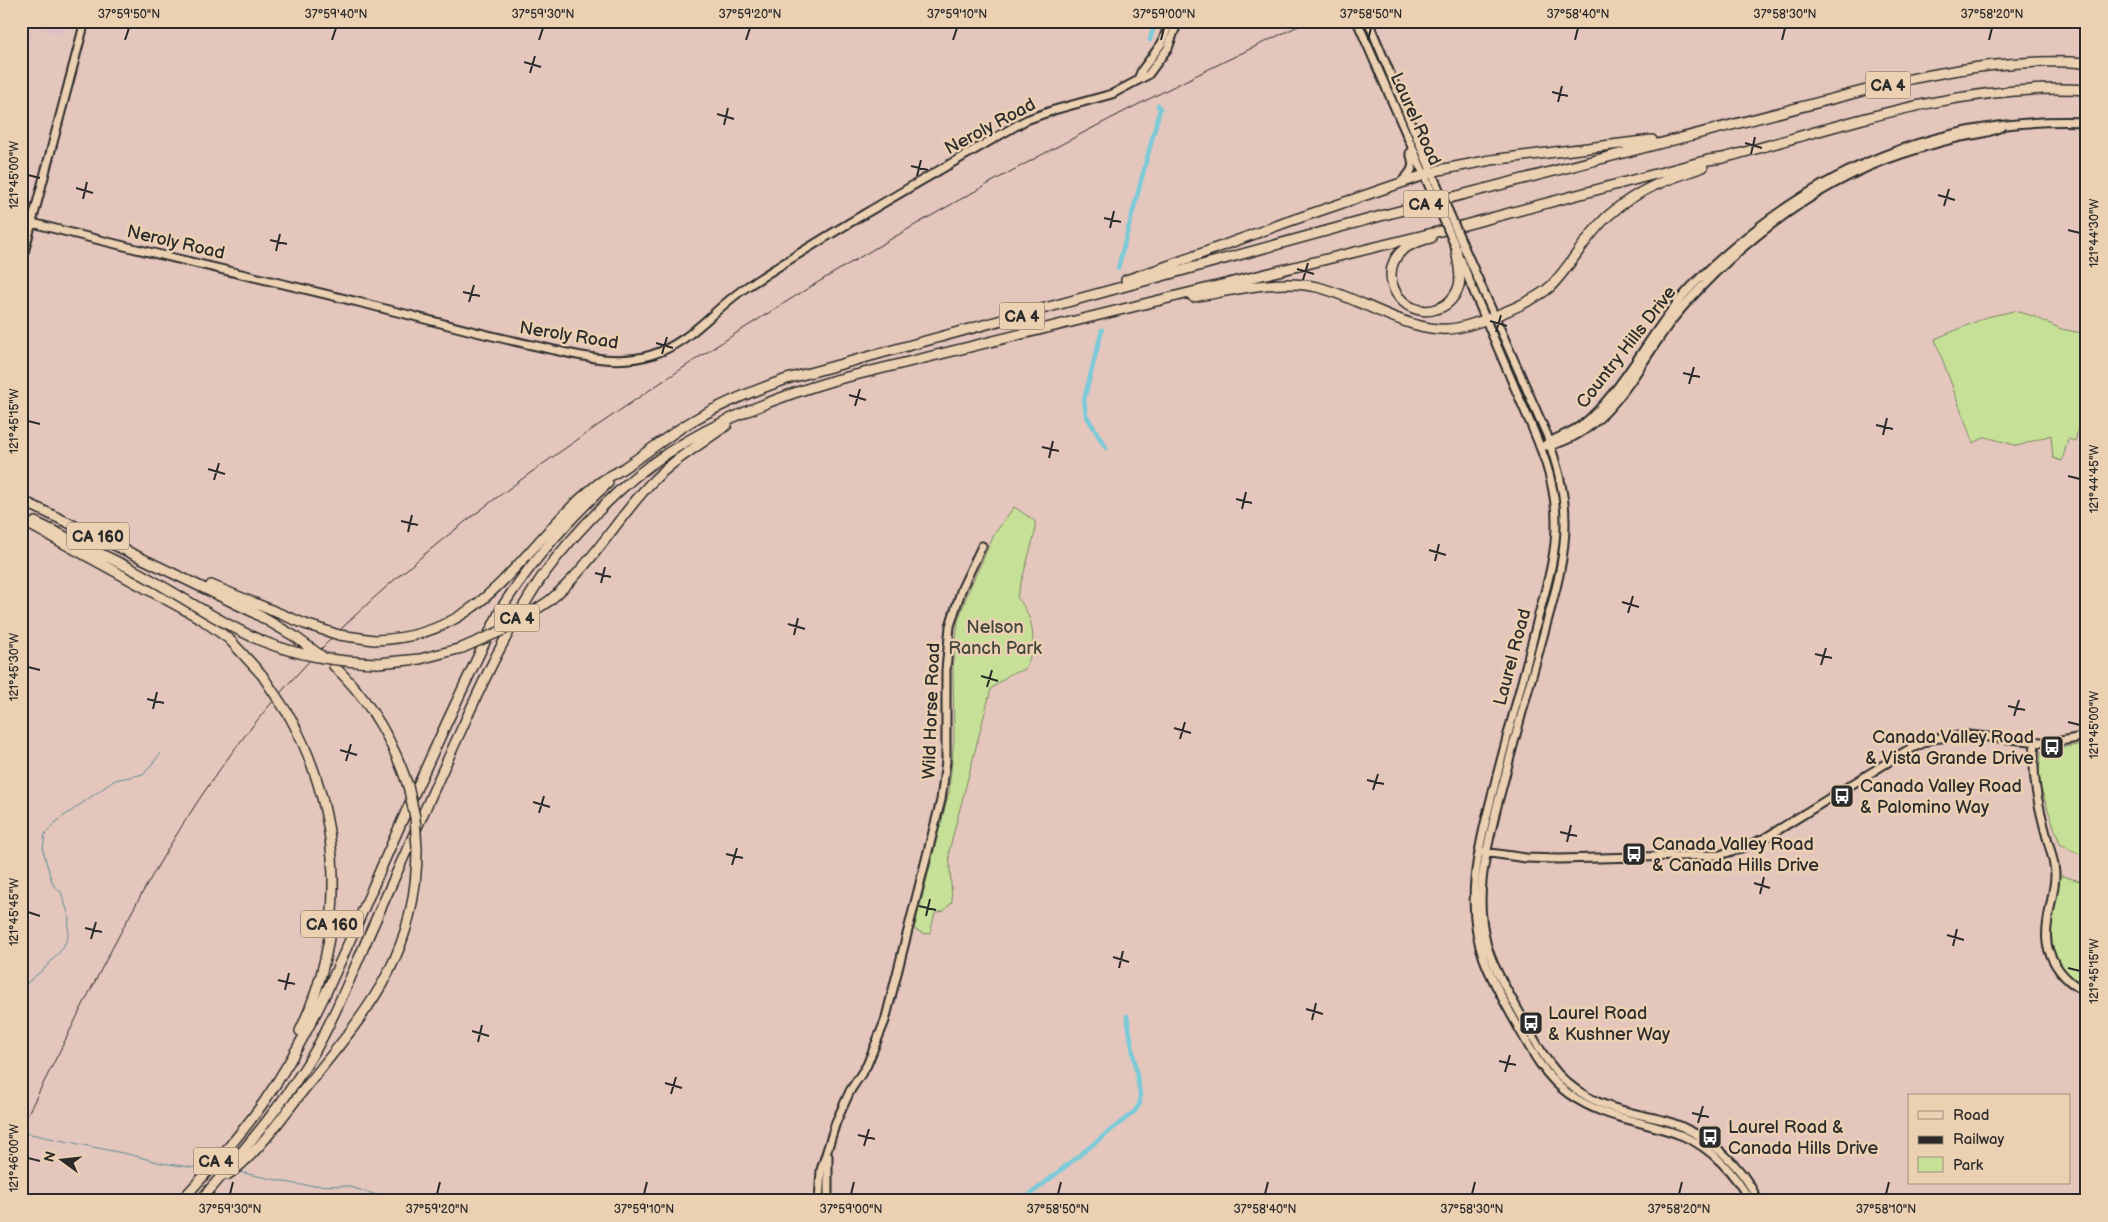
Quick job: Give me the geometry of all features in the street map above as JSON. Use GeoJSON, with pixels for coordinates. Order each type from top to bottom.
{"type":"FeatureCollection","features":[{"type":"Feature","properties":{"kind":"highway","name":"CA 4"},"geometry":{"type":"LineString","coordinates":[[181,1201],[250,1121],[278,1081],[300,1042],[341,960],[407,811],[502,609],[518,581],[552,540],[584,506],[625,468],[685,425],[752,391],[828,366],[976,327],[1161,272],[1693,134],[1951,70],[1997,65],[2087,63]]}},
{"type":"Feature","properties":{"kind":"highway","name":"CA 4"},"geometry":{"type":"LineString","coordinates":[[200,1201],[258,1134],[285,1097],[315,1050],[494,658],[541,578],[566,546],[622,488],[689,441],[748,410],[792,393],[835,380],[1461,226],[1952,97],[2032,90],[2087,90]]}},
{"type":"Feature","properties":{"kind":"highway"},"geometry":{"type":"LineString","coordinates":[[1161,272],[1287,222],[1428,174],[1491,160],[1588,150],[1693,134]]}},
{"type":"Feature","properties":{"kind":"highway"},"geometry":{"type":"LineString","coordinates":[[1153,302],[1285,284],[1304,284],[1318,287],[1399,319],[1428,327],[1454,328],[1485,321],[1531,299],[1551,286],[1601,223],[1623,203],[1653,184],[1723,158]]}},
{"type":"Feature","properties":{"kind":"highway"},"geometry":{"type":"LineString","coordinates":[[1459,246],[1460,277],[1456,292],[1446,304],[1432,311],[1418,310],[1405,304],[1395,293],[1391,276],[1397,256],[1414,244],[1447,233],[1461,226]]}},
{"type":"Feature","properties":{"kind":"highway"},"geometry":{"type":"LineString","coordinates":[[21,516],[128,567],[228,624],[263,641],[313,657],[339,661],[378,663],[420,659],[462,648],[508,628],[549,601],[585,567],[638,498],[658,476],[686,452],[748,410]]}},
{"type":"Feature","properties":{"kind":"highway"},"geometry":{"type":"LineString","coordinates":[[141,557],[305,624],[338,635],[374,640],[404,637],[424,633],[452,621],[469,611],[493,592],[575,504],[601,482],[625,468]]}},
{"type":"Feature","properties":{"kind":"highway","name":"CA 160"},"geometry":{"type":"LineString","coordinates":[[21,500],[264,618],[294,636],[334,666],[358,692],[378,721],[395,752],[408,786],[417,849],[415,889],[407,927],[394,964],[378,993],[271,1130],[234,1172],[216,1182]]}},
{"type":"Feature","properties":{"kind":"highway","name":"CA 160"},"geometry":{"type":"LineString","coordinates":[[21,520],[200,618],[229,639],[262,675],[290,717],[312,764],[326,814],[333,863],[332,925],[321,976],[306,1016],[289,1052],[257,1103],[250,1121]]}},
{"type":"Feature","properties":{"kind":"street"},"geometry":{"type":"LineString","coordinates":[[21,264],[85,21]]}},
{"type":"Feature","properties":{"kind":"street","name":"Neroly Road"},"geometry":{"type":"LineString","coordinates":[[1138,79],[1142,70],[1162,43],[1170,21]]}},
{"type":"Feature","properties":{"kind":"street","name":"Neroly Road"},"geometry":{"type":"LineString","coordinates":[[21,220],[499,338],[594,358],[611,360],[635,359],[659,352],[675,344],[692,333],[739,292],[790,259],[1026,120],[1112,94],[1148,75],[1168,48],[1178,21]]}},
{"type":"Feature","properties":{"kind":"street","name":"Laurel Road"},"geometry":{"type":"LineString","coordinates":[[1368,21],[1433,186],[1459,246],[1494,316],[1550,443],[1558,468],[1564,499],[1566,521],[1564,550],[1483,864],[1481,896],[1486,942],[1501,980],[1549,1063],[1572,1087],[1606,1106],[1668,1122],[1690,1130],[1720,1151],[1734,1164],[1748,1181],[1758,1201]]}},
{"type":"Feature","properties":{"kind":"street","name":"Laurel Road"},"geometry":{"type":"LineString","coordinates":[[1358,23],[1400,122],[1428,174]]}},
{"type":"Feature","properties":{"kind":"street","name":"Country Hills Drive"},"geometry":{"type":"LineString","coordinates":[[1541,447],[1572,438],[1604,415],[1670,322],[1731,258],[1791,211],[1835,184],[1887,160],[1938,143],[1998,129],[2003,126],[2059,120],[2087,122]]}},
{"type":"Feature","properties":{"kind":"street"},"geometry":{"type":"LineString","coordinates":[[1399,184],[1411,172],[1414,163],[1403,136],[1400,122]]}},
{"type":"Feature","properties":{"kind":"street","name":"Laurel Road"},"geometry":{"type":"LineString","coordinates":[[1459,246],[1485,321],[1541,447],[1550,472],[1555,503],[1555,546],[1475,864],[1474,919],[1479,943],[1494,983],[1530,1050],[1543,1068],[1567,1093],[1603,1113],[1665,1130],[1696,1143],[1728,1169],[1742,1186],[1750,1201]]}},
{"type":"Feature","properties":{"kind":"street","name":"Wild Horse Road"},"geometry":{"type":"LineString","coordinates":[[829,1144],[850,1091],[867,1065],[885,1021],[944,788],[946,761],[946,670],[950,626],[962,588],[982,546]]}},
{"type":"Feature","properties":{"kind":"street"},"geometry":{"type":"LineString","coordinates":[[1550,566],[1554,571],[1547,600],[1551,606]]}},
{"type":"Feature","properties":{"kind":"street"},"geometry":{"type":"LineString","coordinates":[[1478,850],[1526,858],[1559,859],[1720,855],[1744,848],[1765,838],[1906,751],[1932,740],[1968,735],[2035,743],[2066,742],[2087,736]]}},
{"type":"Feature","properties":{"kind":"street"},"geometry":{"type":"LineString","coordinates":[[2035,743],[2034,788],[2055,874],[2047,932],[2048,949],[2058,968],[2070,984],[2087,992]]}},
{"type":"Feature","properties":{"kind":"street"},"geometry":{"type":"LineString","coordinates":[[819,1201],[821,1170],[829,1144]]}},
{"type":"Feature","properties":{"kind":"street"},"geometry":{"type":"LineString","coordinates":[[828,1201],[829,1144]]}},
{"type":"Feature","properties":{"kind":"shaded area"},"geometry":{"type":"Polygon","coordinates":[[[21,21],[68,21],[65,35],[27,25],[26,30],[33,32],[30,43],[21,41],[21,21]]]}},
{"type":"Feature","properties":{"kind":"green space"},"geometry":{"type":"Polygon","coordinates":[[[2014,311],[2033,316],[2061,329],[2081,333],[2087,340],[2087,395],[2075,441],[2068,439],[2062,461],[2053,458],[2051,435],[2018,446],[1986,437],[1973,443],[1935,339],[1987,317],[2014,311]]]}},
{"type":"Feature","properties":{"kind":"green space","name":"Nelson Ranch Park"},"geometry":{"type":"Polygon","coordinates":[[[1014,507],[1035,521],[1035,533],[1017,597],[1028,614],[1031,623],[1033,642],[1031,652],[1024,670],[1010,674],[991,689],[949,851],[952,902],[944,911],[935,913],[930,933],[924,934],[914,929],[949,792],[954,740],[953,668],[958,621],[968,592],[995,533],[1014,507]]]}},
{"type":"Feature","properties":{"kind":"green space"},"geometry":{"type":"Polygon","coordinates":[[[2087,743],[2087,858],[2060,844],[2038,780],[2041,752],[2087,743]]]}},
{"type":"Feature","properties":{"kind":"green space"},"geometry":{"type":"Polygon","coordinates":[[[2055,874],[2087,883],[2087,992],[2071,984],[2048,949],[2055,874]]]}},
{"type":"Feature","properties":{"kind":"waterway"},"geometry":{"type":"LineString","coordinates":[[1150,40],[1155,21]]}},
{"type":"Feature","properties":{"kind":"waterway"},"geometry":{"type":"LineString","coordinates":[[1118,268],[1160,109],[1158,105]]}},
{"type":"Feature","properties":{"kind":"waterway"},"geometry":{"type":"LineString","coordinates":[[1102,330],[1084,400],[1086,415],[1106,448]]}},
{"type":"Feature","properties":{"kind":"waterway"},"geometry":{"type":"LineString","coordinates":[[21,988],[45,968],[63,948],[68,936],[69,916],[61,892],[54,886],[51,879],[43,850],[45,834],[57,821],[115,780],[144,774],[161,753]]}},
{"type":"Feature","properties":{"kind":"waterway"},"geometry":{"type":"LineString","coordinates":[[1022,1201],[1135,1111],[1140,1103],[1127,1016]]}},
{"type":"Feature","properties":{"kind":"waterway"},"geometry":{"type":"LineString","coordinates":[[21,1132],[132,1155],[161,1163],[205,1169]]}},
{"type":"Feature","properties":{"kind":"waterway"},"geometry":{"type":"LineString","coordinates":[[214,1170],[222,1170]]}},
{"type":"Feature","properties":{"kind":"waterway"},"geometry":{"type":"LineString","coordinates":[[239,1172],[300,1185],[347,1186],[397,1201]]}},
{"type":"Feature","properties":{"kind":"railway"},"geometry":{"type":"LineString","coordinates":[[21,1127],[125,924],[153,874],[213,778],[287,685],[329,641],[419,559],[515,484],[616,413],[699,357],[868,252],[1042,155],[1219,64],[1309,21]]}},
{"type":"Feature","properties":{"kind":"place","name":"Canada Valley Road & Vista Grande Drive"},"geometry":{"type":"Point","coordinates":[2052,747]}},
{"type":"Feature","properties":{"kind":"place","name":"Canada Valley Road & Palomino Way"},"geometry":{"type":"Point","coordinates":[1842,796]}},
{"type":"Feature","properties":{"kind":"place","name":"Canada Valley Road & Canada Hills Drive"},"geometry":{"type":"Point","coordinates":[1634,854]}},
{"type":"Feature","properties":{"kind":"place","name":"Laurel Road & Kushner Way"},"geometry":{"type":"Point","coordinates":[1531,1023]}},
{"type":"Feature","properties":{"kind":"place","name":"Laurel Road & Canada Hills Drive"},"geometry":{"type":"Point","coordinates":[1710,1137]}}]}
